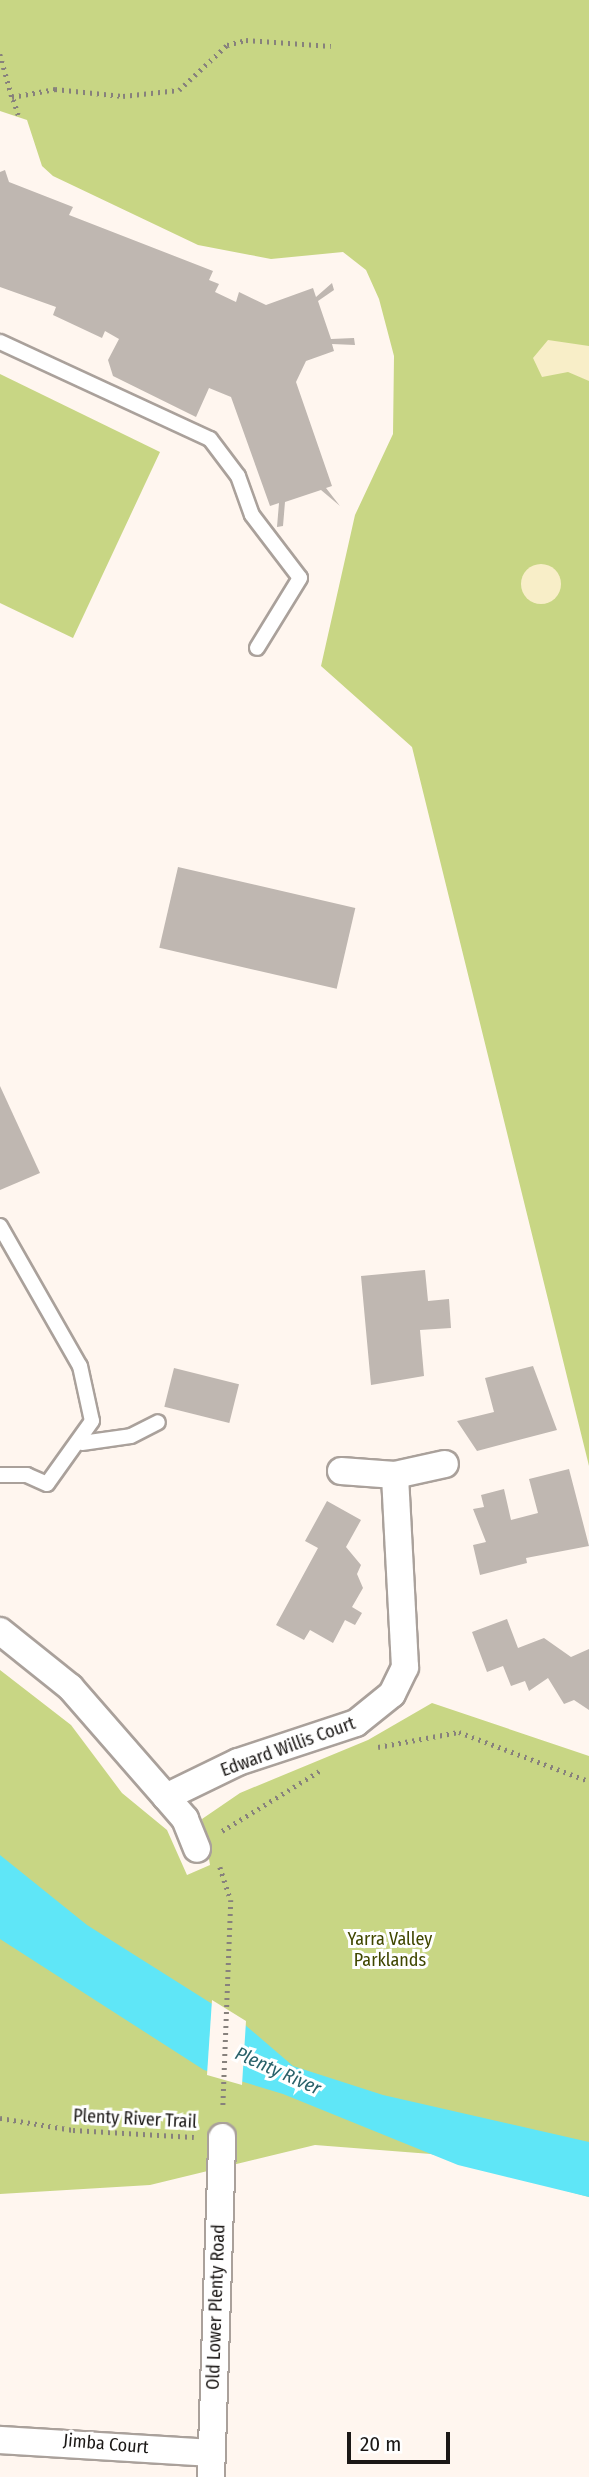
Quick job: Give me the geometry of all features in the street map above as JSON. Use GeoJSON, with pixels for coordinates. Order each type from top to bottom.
{"type":"FeatureCollection","features":[{"type":"Feature","properties":{"kind":"street"},"geometry":{"type":"LineString","coordinates":[[341,1471],[395,1475],[445,1464]]}},
{"type":"Feature","properties":{"kind":"street","name":"Edward Willis Court"},"geometry":{"type":"LineString","coordinates":[[166,1797],[238,1762],[356,1723],[392,1694],[406,1652],[395,1475]]}},
{"type":"Feature","properties":{"kind":"street"},"geometry":{"type":"LineString","coordinates":[[0,1630],[70,1687],[210,1846]]}},
{"type":"Feature","properties":{"kind":"street","name":"Old Lower Plenty Road"},"geometry":{"type":"LineString","coordinates":[[211,2465],[222,2137]]}},
{"type":"Feature","properties":{"kind":"street","name":"Jimba Court"},"geometry":{"type":"LineString","coordinates":[[0,2440],[211,2465]]}},
{"type":"Feature","properties":{"kind":"lane"},"geometry":{"type":"LineString","coordinates":[[0,342],[210,439],[239,476],[252,515],[300,578],[257,648]]}},
{"type":"Feature","properties":{"kind":"lane"},"geometry":{"type":"LineString","coordinates":[[0,1226],[90,1394],[92,1421],[82,1443],[47,1484],[27,1475],[0,1475]]}},
{"type":"Feature","properties":{"kind":"lane"},"geometry":{"type":"LineString","coordinates":[[82,1443],[131,1436],[158,1422]]}},
{"type":"Feature","properties":{"kind":"path"},"geometry":{"type":"LineString","coordinates":[[12,97],[70,87],[123,96],[168,93],[199,75],[228,45],[266,40],[331,46]]}},
{"type":"Feature","properties":{"kind":"path"},"geometry":{"type":"LineString","coordinates":[[0,54],[18,115]]}},
{"type":"Feature","properties":{"kind":"path"},"geometry":{"type":"LineString","coordinates":[[363,1751],[459,1732],[589,1781]]}},
{"type":"Feature","properties":{"kind":"path"},"geometry":{"type":"LineString","coordinates":[[210,1846],[239,1815],[328,1766]]}},
{"type":"Feature","properties":{"kind":"path","name":"Plenty River Trail"},"geometry":{"type":"LineString","coordinates":[[0,2118],[73,2130],[222,2137],[231,1900],[210,1846]]}},
{"type":"Feature","properties":{"kind":"green space"},"geometry":{"type":"Polygon","coordinates":[[[0,0],[589,0],[589,1466],[412,747],[321,666],[355,515],[393,434],[394,356],[379,299],[366,270],[343,252],[271,259],[198,245],[53,176],[42,166],[27,120],[0,111],[0,0]]]}},
{"type":"Feature","properties":{"kind":"green space"},"geometry":{"type":"Polygon","coordinates":[[[0,374],[160,452],[73,638],[0,603],[0,374]]]}},
{"type":"Feature","properties":{"kind":"green space","name":"Yarra Valley Parklands"},"geometry":{"type":"Polygon","coordinates":[[[0,1670],[71,1725],[122,1793],[167,1830],[187,1875],[210,1865],[202,1819],[240,1793],[368,1740],[432,1703],[589,1756],[589,2197],[431,2154],[315,2145],[150,2185],[0,2194],[0,1670]]]}},
{"type":"Feature","properties":{"kind":"sand"},"geometry":{"type":"Polygon","coordinates":[[[548,340],[589,346],[589,381],[568,372],[542,377],[533,358],[548,340]]]}},
{"type":"Feature","properties":{"kind":"sand"},"geometry":{"type":"Polygon","coordinates":[[[541,564],[549,565],[555,570],[560,576],[560,592],[555,598],[549,603],[541,604],[533,603],[527,598],[522,592],[521,584],[522,576],[527,570],[533,565],[541,564]]]}},
{"type":"Feature","properties":{"kind":"water","name":"Plenty River"},"geometry":{"type":"Polygon","coordinates":[[[0,1855],[87,1925],[244,2024],[293,2066],[383,2095],[589,2142],[589,2197],[458,2165],[283,2094],[204,2070],[0,1939],[0,1855]]]}},
{"type":"Feature","properties":{"kind":"pier"},"geometry":{"type":"Polygon","coordinates":[[[212,2000],[246,2021],[242,2085],[207,2075],[212,2000]]]}},
{"type":"Feature","properties":{"kind":"building"},"geometry":{"type":"Polygon","coordinates":[[[5,170],[9,182],[73,207],[69,215],[213,271],[209,280],[219,284],[215,292],[236,302],[239,292],[266,305],[313,288],[316,297],[332,283],[334,290],[318,301],[331,339],[354,338],[355,345],[332,344],[334,351],[306,361],[296,382],[332,486],[326,488],[340,506],[321,490],[285,502],[283,526],[277,527],[279,503],[270,506],[231,397],[209,388],[196,417],[113,376],[108,360],[119,339],[105,331],[102,338],[53,315],[56,307],[0,287],[0,172],[5,170]]]}},
{"type":"Feature","properties":{"kind":"building"},"geometry":{"type":"Polygon","coordinates":[[[178,867],[355,908],[337,989],[159,948],[178,867]]]}},
{"type":"Feature","properties":{"kind":"building"},"geometry":{"type":"Polygon","coordinates":[[[0,1086],[40,1173],[0,1190],[0,1086]]]}},
{"type":"Feature","properties":{"kind":"building"},"geometry":{"type":"Polygon","coordinates":[[[425,1270],[428,1301],[449,1299],[451,1328],[420,1330],[424,1376],[371,1385],[361,1276],[425,1270]]]}},
{"type":"Feature","properties":{"kind":"building"},"geometry":{"type":"Polygon","coordinates":[[[533,1366],[557,1430],[477,1451],[457,1421],[494,1412],[485,1378],[533,1366]]]}},
{"type":"Feature","properties":{"kind":"building"},"geometry":{"type":"Polygon","coordinates":[[[174,1368],[239,1384],[229,1423],[164,1407],[174,1368]]]}},
{"type":"Feature","properties":{"kind":"building"},"geometry":{"type":"Polygon","coordinates":[[[569,1469],[589,1546],[526,1558],[527,1563],[480,1575],[473,1545],[486,1542],[473,1509],[484,1507],[481,1495],[504,1489],[511,1520],[538,1513],[529,1479],[569,1469]]]}},
{"type":"Feature","properties":{"kind":"building"},"geometry":{"type":"Polygon","coordinates":[[[327,1501],[361,1520],[346,1547],[361,1565],[357,1574],[363,1588],[352,1607],[362,1613],[355,1625],[345,1620],[333,1643],[310,1630],[304,1640],[276,1625],[318,1548],[305,1541],[327,1501]]]}},
{"type":"Feature","properties":{"kind":"building"},"geometry":{"type":"Polygon","coordinates":[[[507,1619],[518,1648],[544,1638],[571,1657],[589,1649],[589,1710],[574,1700],[564,1704],[548,1678],[529,1691],[525,1681],[511,1686],[503,1666],[487,1672],[472,1632],[507,1619]]]}}]}
